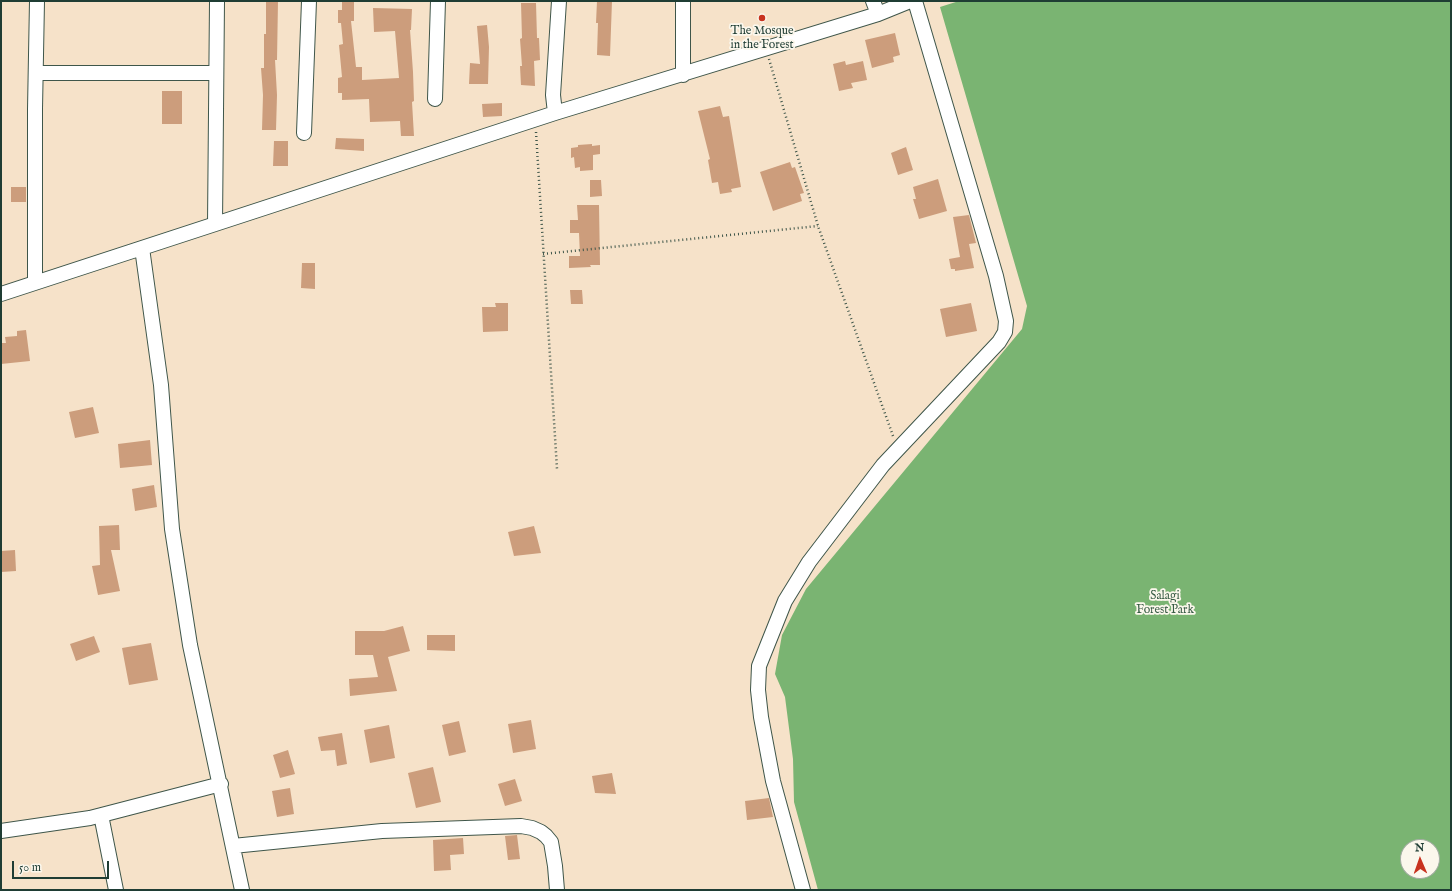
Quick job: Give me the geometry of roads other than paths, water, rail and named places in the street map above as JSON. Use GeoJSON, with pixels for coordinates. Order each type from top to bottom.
{"type":"FeatureCollection","features":[{"type":"Feature","properties":{"kind":"street"},"geometry":{"type":"LineString","coordinates":[[35,282],[37,1]]}},
{"type":"Feature","properties":{"kind":"street"},"geometry":{"type":"LineString","coordinates":[[214,224],[217,1]]}},
{"type":"Feature","properties":{"kind":"street"},"geometry":{"type":"LineString","coordinates":[[304,133],[309,1]]}},
{"type":"Feature","properties":{"kind":"street"},"geometry":{"type":"LineString","coordinates":[[434,99],[438,1]]}},
{"type":"Feature","properties":{"kind":"street"},"geometry":{"type":"LineString","coordinates":[[555,113],[553,95],[559,1]]}},
{"type":"Feature","properties":{"kind":"street"},"geometry":{"type":"LineString","coordinates":[[683,1],[683,75]]}},
{"type":"Feature","properties":{"kind":"street"},"geometry":{"type":"LineString","coordinates":[[1,294],[555,113],[683,75],[766,48],[875,8],[910,1]]}},
{"type":"Feature","properties":{"kind":"street"},"geometry":{"type":"LineString","coordinates":[[803,890],[772,781],[761,717],[758,690],[759,666],[785,601],[809,562],[883,465],[999,342],[1005,332],[1006,321],[996,276],[915,1]]}},
{"type":"Feature","properties":{"kind":"street"},"geometry":{"type":"LineString","coordinates":[[36,73],[216,74]]}},
{"type":"Feature","properties":{"kind":"street"},"geometry":{"type":"LineString","coordinates":[[142,248],[161,385],[175,544],[190,644],[221,784],[242,890]]}},
{"type":"Feature","properties":{"kind":"street"},"geometry":{"type":"LineString","coordinates":[[1,831],[101,815],[221,784]]}},
{"type":"Feature","properties":{"kind":"street"},"geometry":{"type":"LineString","coordinates":[[101,815],[116,890]]}},
{"type":"Feature","properties":{"kind":"street"},"geometry":{"type":"LineString","coordinates":[[233,846],[382,831],[521,826],[541,832],[550,842],[555,866],[557,890]]}},
{"type":"Feature","properties":{"kind":"place","name":"The Mosque in the Forest"},"geometry":{"type":"Point","coordinates":[762,18]}},
{"type":"Feature","properties":{"kind":"park label","name":"Salagi Forest Park"},"geometry":{"type":"Point","coordinates":[1165,604]}}]}
